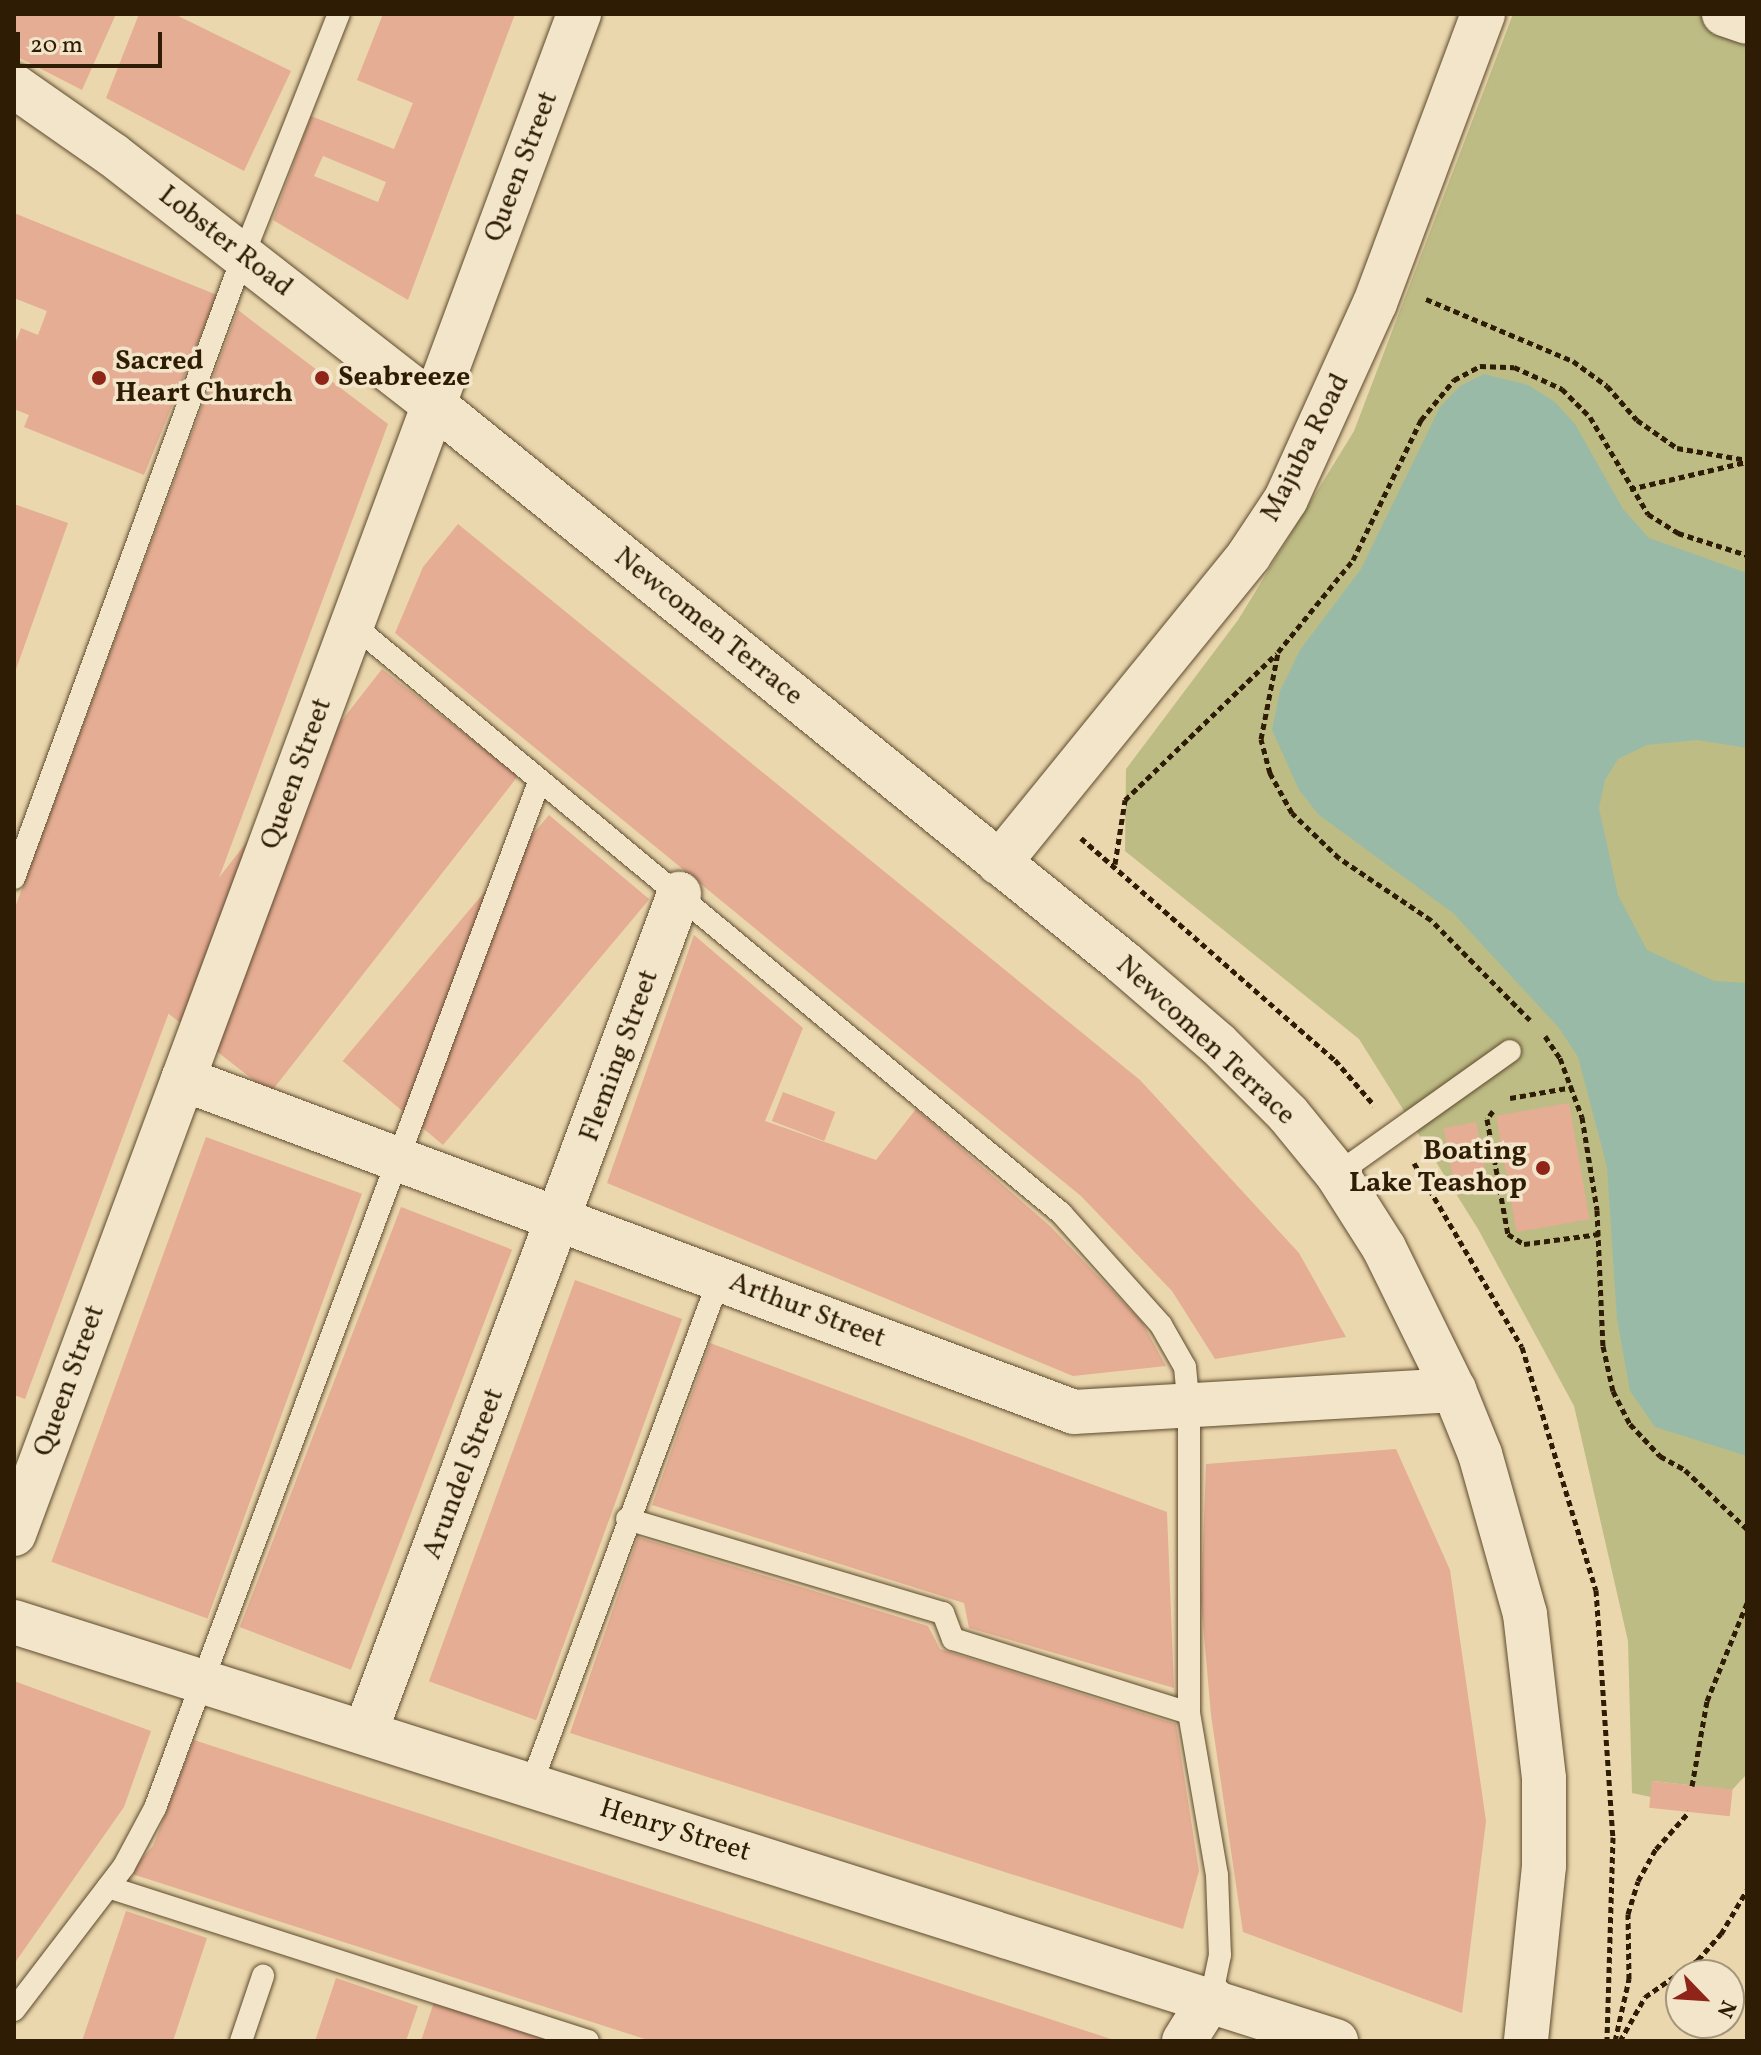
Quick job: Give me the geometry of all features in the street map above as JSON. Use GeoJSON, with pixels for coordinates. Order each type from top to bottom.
{"type":"FeatureCollection","features":[{"type":"Feature","properties":{"kind":"street","name":"Queen Street"},"geometry":{"type":"LineString","coordinates":[[14,1534],[31,1435],[183,1079],[579,14]]}},
{"type":"Feature","properties":{"kind":"street"},"geometry":{"type":"LineString","coordinates":[[1724,14],[1747,22]]}},
{"type":"Feature","properties":{"kind":"street","name":"Majuba Road"},"geometry":{"type":"LineString","coordinates":[[999,863],[1249,555],[1286,499],[1375,303],[1473,17]]}},
{"type":"Feature","properties":{"kind":"street","name":"Lobster Road"},"geometry":{"type":"LineString","coordinates":[[14,86],[243,256],[433,404]]}},
{"type":"Feature","properties":{"kind":"street","name":"Newcomen Terrace"},"geometry":{"type":"LineString","coordinates":[[433,404],[1218,1044],[1288,1114],[1337,1174],[1384,1248],[1454,1390],[1507,1540],[1538,1706],[1544,1866],[1526,2041]]}},
{"type":"Feature","properties":{"kind":"street","name":"Fleming Street"},"geometry":{"type":"LineString","coordinates":[[562,1218],[679,894]]}},
{"type":"Feature","properties":{"kind":"street","name":"Arthur Street"},"geometry":{"type":"LineString","coordinates":[[183,1079],[397,1156],[1074,1412],[1189,1409],[1454,1390]]}},
{"type":"Feature","properties":{"kind":"street","name":"Arundel Street"},"geometry":{"type":"LineString","coordinates":[[366,1730],[562,1218]]}},
{"type":"Feature","properties":{"kind":"street","name":"Henry Street"},"geometry":{"type":"LineString","coordinates":[[14,1622],[366,1730],[531,1785],[1211,1998],[1336,2041]]}},
{"type":"Feature","properties":{"kind":"street"},"geometry":{"type":"LineString","coordinates":[[1184,2041],[1211,1998]]}},
{"type":"Feature","properties":{"kind":"lane"},"geometry":{"type":"LineString","coordinates":[[14,878],[243,256],[339,14]]}},
{"type":"Feature","properties":{"kind":"lane"},"geometry":{"type":"LineString","coordinates":[[352,624],[1061,1213],[1161,1325],[1185,1367],[1189,1409],[1189,1713],[1217,1875],[1220,1955],[1211,1998]]}},
{"type":"Feature","properties":{"kind":"lane"},"geometry":{"type":"LineString","coordinates":[[14,2010],[140,1841],[539,782]]}},
{"type":"Feature","properties":{"kind":"lane"},"geometry":{"type":"LineString","coordinates":[[1337,1174],[1510,1051]]}},
{"type":"Feature","properties":{"kind":"lane"},"geometry":{"type":"LineString","coordinates":[[531,1785],[627,1519],[720,1277]]}},
{"type":"Feature","properties":{"kind":"lane"},"geometry":{"type":"LineString","coordinates":[[627,1519],[943,1613],[953,1639],[1189,1713]]}},
{"type":"Feature","properties":{"kind":"lane"},"geometry":{"type":"LineString","coordinates":[[108,1887],[588,2041]]}},
{"type":"Feature","properties":{"kind":"lane"},"geometry":{"type":"LineString","coordinates":[[241,2041],[263,1976]]}},
{"type":"Feature","properties":{"kind":"path"},"geometry":{"type":"LineString","coordinates":[[1420,297],[1573,361],[1607,386],[1637,420],[1677,448],[1747,461]]}},
{"type":"Feature","properties":{"kind":"path"},"geometry":{"type":"LineString","coordinates":[[1115,864],[1125,800],[1278,652],[1353,560],[1421,420],[1454,380],[1480,366],[1514,367],[1569,394],[1590,417],[1630,489],[1664,527],[1747,555]]}},
{"type":"Feature","properties":{"kind":"path"},"geometry":{"type":"LineString","coordinates":[[1630,489],[1747,461]]}},
{"type":"Feature","properties":{"kind":"path"},"geometry":{"type":"LineString","coordinates":[[1278,652],[1261,739],[1270,773],[1292,813],[1339,858],[1396,894],[1456,944],[1541,1030],[1573,1087],[1592,1170],[1599,1234],[1603,1346],[1613,1391],[1630,1424],[1660,1456],[1685,1470],[1747,1529]]}},
{"type":"Feature","properties":{"kind":"path"},"geometry":{"type":"LineString","coordinates":[[1573,1087],[1503,1100],[1487,1119],[1494,1162],[1508,1234],[1524,1244],[1599,1234]]}},
{"type":"Feature","properties":{"kind":"path"},"geometry":{"type":"LineString","coordinates":[[1692,1786],[1707,1701],[1747,1603]]}},
{"type":"Feature","properties":{"kind":"path"},"geometry":{"type":"LineString","coordinates":[[1618,2041],[1629,1979],[1628,1914],[1638,1881],[1656,1849],[1689,1812]]}},
{"type":"Feature","properties":{"kind":"path"},"geometry":{"type":"LineString","coordinates":[[1618,2041],[1645,1997],[1698,1960],[1747,1890]]}},
{"type":"Feature","properties":{"kind":"shaded area"},"geometry":{"type":"Polygon","coordinates":[[[1513,14],[1747,14],[1747,1774],[1732,1790],[1653,1781],[1651,1797],[1632,1793],[1628,1641],[1574,1406],[1478,1229],[1359,1039],[1125,851],[1126,769],[1238,620],[1354,431],[1513,14]]]}},
{"type":"Feature","properties":{"kind":"shaded area"},"geometry":{"type":"Polygon","coordinates":[[[1484,374],[1528,385],[1555,402],[1575,424],[1623,509],[1649,538],[1747,573],[1747,748],[1697,740],[1647,745],[1618,759],[1605,780],[1599,808],[1618,895],[1647,950],[1714,981],[1747,983],[1747,1456],[1655,1427],[1630,1391],[1617,1319],[1607,1167],[1578,1057],[1559,1028],[1453,913],[1319,815],[1299,790],[1272,730],[1280,691],[1300,650],[1361,569],[1440,407],[1460,386],[1484,374]]]}},
{"type":"Feature","properties":{"kind":"building"},"geometry":{"type":"Polygon","coordinates":[[[14,14],[116,14],[82,90],[14,55],[14,14]]]}},
{"type":"Feature","properties":{"kind":"building"},"geometry":{"type":"Polygon","coordinates":[[[139,14],[174,14],[291,71],[244,171],[106,98],[139,14]]]}},
{"type":"Feature","properties":{"kind":"building"},"geometry":{"type":"Polygon","coordinates":[[[383,14],[515,14],[408,300],[273,220],[311,116],[394,149],[413,103],[357,80],[383,14]],[[323,156],[314,176],[378,202],[386,182],[323,156]]]}},
{"type":"Feature","properties":{"kind":"building","name":"Sacred Heart Church"},"geometry":{"type":"Polygon","coordinates":[[[14,213],[217,295],[144,475],[24,427],[29,415],[14,409],[14,346],[21,328],[38,335],[47,311],[14,298],[14,213]]]}},
{"type":"Feature","properties":{"kind":"building"},"geometry":{"type":"Polygon","coordinates":[[[238,310],[388,424],[25,1399],[14,1395],[14,910],[238,310]]]}},
{"type":"Feature","properties":{"kind":"building"},"geometry":{"type":"Polygon","coordinates":[[[14,504],[68,523],[14,675],[14,504]]]}},
{"type":"Feature","properties":{"kind":"building"},"geometry":{"type":"Polygon","coordinates":[[[458,524],[1140,1080],[1299,1253],[1346,1337],[1215,1359],[1172,1291],[1081,1196],[395,633],[423,567],[458,524]]]}},
{"type":"Feature","properties":{"kind":"building"},"geometry":{"type":"Polygon","coordinates":[[[382,669],[518,776],[270,1093],[134,987],[382,669]]]}},
{"type":"Feature","properties":{"kind":"building"},"geometry":{"type":"Polygon","coordinates":[[[549,815],[649,899],[443,1145],[343,1061],[549,815]]]}},
{"type":"Feature","properties":{"kind":"building"},"geometry":{"type":"Polygon","coordinates":[[[694,935],[803,1028],[765,1121],[876,1160],[916,1109],[1050,1226],[1142,1322],[1166,1366],[1073,1376],[607,1183],[694,935]]]}},
{"type":"Feature","properties":{"kind":"building"},"geometry":{"type":"Polygon","coordinates":[[[783,1092],[835,1112],[824,1141],[772,1121],[783,1092]]]}},
{"type":"Feature","properties":{"kind":"building","name":"Boating Lake Teashop"},"geometry":{"type":"Polygon","coordinates":[[[1569,1103],[1589,1219],[1517,1232],[1496,1116],[1569,1103]]]}},
{"type":"Feature","properties":{"kind":"building"},"geometry":{"type":"Polygon","coordinates":[[[1476,1122],[1488,1186],[1456,1192],[1444,1128],[1476,1122]]]}},
{"type":"Feature","properties":{"kind":"building"},"geometry":{"type":"Polygon","coordinates":[[[206,1137],[362,1194],[207,1619],[51,1562],[206,1137]]]}},
{"type":"Feature","properties":{"kind":"building"},"geometry":{"type":"Polygon","coordinates":[[[401,1207],[512,1250],[351,1670],[240,1627],[401,1207]]]}},
{"type":"Feature","properties":{"kind":"building"},"geometry":{"type":"Polygon","coordinates":[[[575,1280],[682,1319],[536,1720],[429,1681],[575,1280]]]}},
{"type":"Feature","properties":{"kind":"building"},"geometry":{"type":"Polygon","coordinates":[[[710,1343],[1167,1512],[1174,1688],[969,1628],[964,1603],[652,1505],[710,1343]]]}},
{"type":"Feature","properties":{"kind":"building"},"geometry":{"type":"Polygon","coordinates":[[[1396,1449],[1450,1570],[1486,1821],[1462,2013],[1243,1932],[1211,1715],[1201,1601],[1206,1464],[1396,1449]]]}},
{"type":"Feature","properties":{"kind":"building"},"geometry":{"type":"Polygon","coordinates":[[[638,1537],[928,1626],[940,1649],[1176,1724],[1199,1871],[1183,1929],[570,1733],[638,1537]]]}},
{"type":"Feature","properties":{"kind":"building"},"geometry":{"type":"Polygon","coordinates":[[[14,1681],[151,1731],[124,1807],[14,1964],[14,1681]]]}},
{"type":"Feature","properties":{"kind":"building"},"geometry":{"type":"Polygon","coordinates":[[[194,1740],[1114,2041],[651,2041],[129,1873],[153,1846],[194,1740]]]}},
{"type":"Feature","properties":{"kind":"building"},"geometry":{"type":"Polygon","coordinates":[[[1652,1781],[1733,1789],[1730,1816],[1649,1808],[1652,1781]]]}},
{"type":"Feature","properties":{"kind":"building"},"geometry":{"type":"Polygon","coordinates":[[[126,1911],[207,1938],[173,2041],[82,2041],[126,1911]]]}},
{"type":"Feature","properties":{"kind":"building"},"geometry":{"type":"Polygon","coordinates":[[[336,1978],[418,2006],[406,2041],[315,2041],[336,1978]]]}},
{"type":"Feature","properties":{"kind":"building"},"geometry":{"type":"Polygon","coordinates":[[[434,2002],[553,2041],[421,2041],[434,2002]]]}},
{"type":"Feature","properties":{"kind":"place","name":"Sacred Heart Church"},"geometry":{"type":"Point","coordinates":[99,378]}},
{"type":"Feature","properties":{"kind":"place","name":"Seabreeze"},"geometry":{"type":"Point","coordinates":[322,378]}},
{"type":"Feature","properties":{"kind":"place","name":"Boating Lake Teashop"},"geometry":{"type":"Point","coordinates":[1543,1168]}}]}
